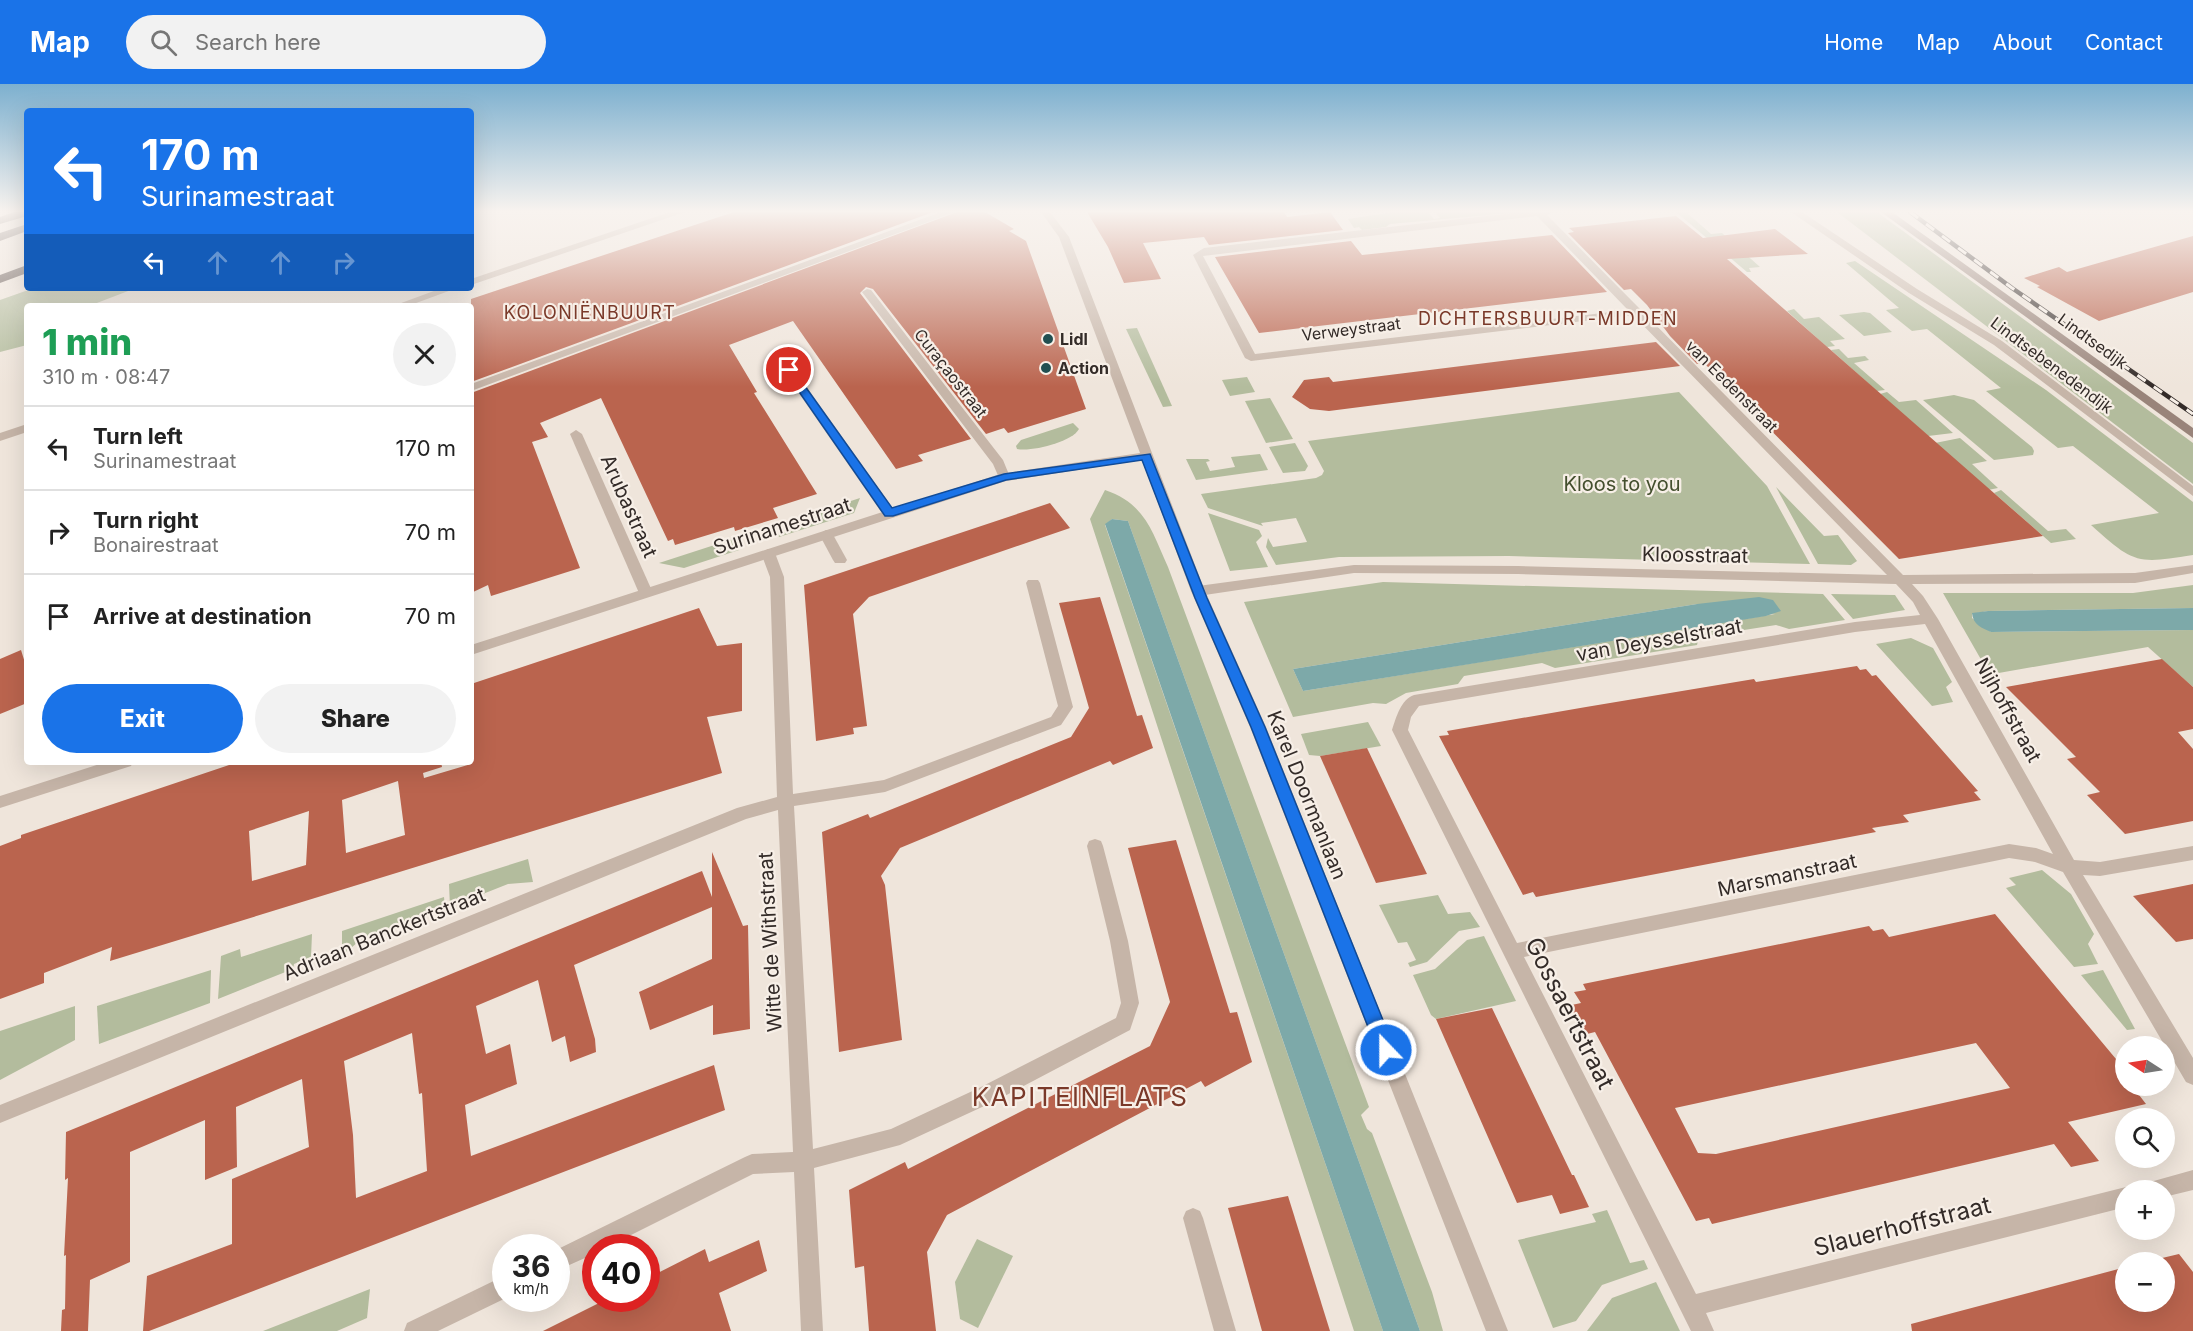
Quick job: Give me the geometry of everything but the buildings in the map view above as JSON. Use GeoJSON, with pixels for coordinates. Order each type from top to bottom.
{"type":"FeatureCollection","features":[{"type":"Feature","properties":{"kind":"highway"},"geometry":{"type":"LineString","coordinates":[[0,279],[24,270]]}},
{"type":"Feature","properties":{"kind":"main road","name":"Lindtsedijk"},"geometry":{"type":"LineString","coordinates":[[1966,270],[2193,434]]}},
{"type":"Feature","properties":{"kind":"street"},"geometry":{"type":"LineString","coordinates":[[474,281],[506,270]]}},
{"type":"Feature","properties":{"kind":"street"},"geometry":{"type":"LineString","coordinates":[[474,387],[792,270]]}},
{"type":"Feature","properties":{"kind":"street","name":"Karel Doormanlaan"},"geometry":{"type":"LineString","coordinates":[[1077,270],[1128,403],[1131,420],[1198,591],[1258,727],[1497,1331]]}},
{"type":"Feature","properties":{"kind":"street","name":"Verweystraat"},"geometry":{"type":"LineString","coordinates":[[1206,270],[1251,358],[1634,312]]}},
{"type":"Feature","properties":{"kind":"street","name":"van Eedenstraat"},"geometry":{"type":"LineString","coordinates":[[1596,270],[1634,312],[1901,579]]}},
{"type":"Feature","properties":{"kind":"street","name":"Lindtsebenedendijk"},"geometry":{"type":"LineString","coordinates":[[1882,270],[1998,343],[2193,492]]}},
{"type":"Feature","properties":{"kind":"street"},"geometry":{"type":"LineString","coordinates":[[407,303],[443,291]]}},
{"type":"Feature","properties":{"kind":"street","name":"Curaçaostraat"},"geometry":{"type":"LineString","coordinates":[[867,292],[999,463],[1004,477]]}},
{"type":"Feature","properties":{"kind":"street"},"geometry":{"type":"LineString","coordinates":[[777,353],[889,513]]}},
{"type":"Feature","properties":{"kind":"street"},"geometry":{"type":"LineString","coordinates":[[0,437],[24,429]]}},
{"type":"Feature","properties":{"kind":"street","name":"Arubastraat"},"geometry":{"type":"LineString","coordinates":[[576,434],[646,593]]}},
{"type":"Feature","properties":{"kind":"street","name":"Surinamestraat"},"geometry":{"type":"LineString","coordinates":[[474,649],[1004,477],[1146,456]]}},
{"type":"Feature","properties":{"kind":"street"},"geometry":{"type":"LineString","coordinates":[[826,534],[840,560]]}},
{"type":"Feature","properties":{"kind":"street","name":"Witte de Withstraat"},"geometry":{"type":"LineString","coordinates":[[768,553],[777,577],[812,1331]]}},
{"type":"Feature","properties":{"kind":"street","name":"Kloosstraat"},"geometry":{"type":"LineString","coordinates":[[1198,591],[1354,568],[1901,579],[2135,578],[2193,569]]}},
{"type":"Feature","properties":{"kind":"street","name":"Nijhoffstraat"},"geometry":{"type":"LineString","coordinates":[[1901,579],[1931,619],[2069,867],[2193,1076]]}},
{"type":"Feature","properties":{"kind":"street","name":"Adriaan Banckertstraat"},"geometry":{"type":"LineString","coordinates":[[0,1114],[732,818],[786,801],[885,786],[1056,721],[1066,707],[1033,583]]}},
{"type":"Feature","properties":{"kind":"street","name":"van Deysselstraat"},"geometry":{"type":"LineString","coordinates":[[1404,716],[1414,701],[1855,627],[1931,619]]}},
{"type":"Feature","properties":{"kind":"street","name":"Gossaertstraat"},"geometry":{"type":"LineString","coordinates":[[1404,716],[1400,730],[1703,1331]]}},
{"type":"Feature","properties":{"kind":"street"},"geometry":{"type":"LineString","coordinates":[[0,802],[116,765]]}},
{"type":"Feature","properties":{"kind":"street"},"geometry":{"type":"LineString","coordinates":[[570,1254],[752,1164],[804,1161],[893,1138],[988,1094],[1123,1024],[1130,1003],[1119,941],[1095,846]]}},
{"type":"Feature","properties":{"kind":"street","name":"Marsmanstraat"},"geometry":{"type":"LineString","coordinates":[[1511,952],[2009,851],[2036,855],[2069,867]]}},
{"type":"Feature","properties":{"kind":"street"},"geometry":{"type":"LineString","coordinates":[[2069,867],[2100,869],[2193,853]]}},
{"type":"Feature","properties":{"kind":"street"},"geometry":{"type":"LineString","coordinates":[[2175,1185],[2193,1180]]}},
{"type":"Feature","properties":{"kind":"street","name":"Slauerhoffstraat"},"geometry":{"type":"LineString","coordinates":[[1690,1306],[2115,1200]]}},
{"type":"Feature","properties":{"kind":"street"},"geometry":{"type":"LineString","coordinates":[[1194,1218],[1225,1331]]}},
{"type":"Feature","properties":{"kind":"street"},"geometry":{"type":"LineString","coordinates":[[415,1331],[492,1293]]}},
{"type":"Feature","properties":{"kind":"green space"},"geometry":{"type":"Polygon","coordinates":[[[1854,270],[1869,270],[2046,390],[2193,502],[2193,555],[2147,560],[2127,554],[2105,538],[2091,525],[2159,513],[2073,446],[2058,448],[1986,391],[2001,388],[1927,329],[1912,331],[1886,310],[1899,308],[1854,270]]]}},
{"type":"Feature","properties":{"kind":"green space"},"geometry":{"type":"Polygon","coordinates":[[[1913,270],[1957,270],[2193,443],[2193,484],[1913,270]]]}},
{"type":"Feature","properties":{"kind":"green space"},"geometry":{"type":"Polygon","coordinates":[[[26,291],[128,291],[97,303],[24,303],[24,346],[0,352],[0,300],[26,291]]]}},
{"type":"Feature","properties":{"kind":"green space"},"geometry":{"type":"Polygon","coordinates":[[[1794,309],[1804,319],[1819,317],[1845,339],[1830,341],[1835,346],[1827,347],[1787,311],[1794,309]]]}},
{"type":"Feature","properties":{"kind":"green space"},"geometry":{"type":"Polygon","coordinates":[[[1870,313],[1892,332],[1864,336],[1839,315],[1870,313]]]}},
{"type":"Feature","properties":{"kind":"green space"},"geometry":{"type":"Polygon","coordinates":[[[1137,328],[1172,406],[1163,407],[1126,329],[1137,328]]]}},
{"type":"Feature","properties":{"kind":"green space"},"geometry":{"type":"Polygon","coordinates":[[[1839,349],[1848,358],[1865,356],[1869,360],[1854,363],[1885,390],[1877,391],[1831,350],[1839,349]]]}},
{"type":"Feature","properties":{"kind":"green space"},"geometry":{"type":"Polygon","coordinates":[[[1247,377],[1255,392],[1230,396],[1222,380],[1247,377]]]}},
{"type":"Feature","properties":{"kind":"green space","name":"Kloos to you"},"geometry":{"type":"Polygon","coordinates":[[[1679,392],[1767,486],[1810,564],[1509,556],[1339,557],[1276,565],[1266,547],[1268,538],[1273,547],[1307,542],[1296,518],[1261,523],[1263,526],[1208,508],[1201,494],[1316,478],[1324,471],[1308,441],[1679,392]]]}},
{"type":"Feature","properties":{"kind":"green space"},"geometry":{"type":"Polygon","coordinates":[[[1887,392],[1899,402],[1916,400],[1953,433],[1928,436],[1880,394],[1887,392]]]}},
{"type":"Feature","properties":{"kind":"green space"},"geometry":{"type":"Polygon","coordinates":[[[1954,395],[1974,400],[2032,447],[2033,455],[1994,460],[1923,400],[1954,395]]]}},
{"type":"Feature","properties":{"kind":"green space"},"geometry":{"type":"Polygon","coordinates":[[[1270,398],[1293,439],[1266,443],[1245,401],[1270,398]]]}},
{"type":"Feature","properties":{"kind":"green space"},"geometry":{"type":"Polygon","coordinates":[[[1073,423],[1079,429],[1075,434],[1060,442],[1024,450],[1017,449],[1016,446],[1021,440],[1073,423]]]}},
{"type":"Feature","properties":{"kind":"green space"},"geometry":{"type":"Polygon","coordinates":[[[1960,438],[1987,461],[1972,464],[1998,488],[1988,490],[1935,443],[1960,438]]]}},
{"type":"Feature","properties":{"kind":"green space"},"geometry":{"type":"Polygon","coordinates":[[[1295,443],[1308,466],[1305,471],[1283,473],[1269,447],[1295,443]]]}},
{"type":"Feature","properties":{"kind":"green space"},"geometry":{"type":"Polygon","coordinates":[[[1260,454],[1268,470],[1196,480],[1186,459],[1208,459],[1210,461],[1206,462],[1210,471],[1235,467],[1231,457],[1260,454]]]}},
{"type":"Feature","properties":{"kind":"green space"},"geometry":{"type":"Polygon","coordinates":[[[1776,487],[1824,536],[1838,535],[1857,561],[1851,565],[1818,564],[1776,487]]]}},
{"type":"Feature","properties":{"kind":"green space"},"geometry":{"type":"Polygon","coordinates":[[[1105,490],[1119,496],[1139,511],[1152,531],[1168,567],[1369,1107],[1361,1115],[1367,1129],[1372,1133],[1432,1292],[1443,1331],[1420,1331],[1128,521],[1112,519],[1105,525],[1383,1331],[1354,1331],[1090,519],[1105,490]]]}},
{"type":"Feature","properties":{"kind":"green space"},"geometry":{"type":"Polygon","coordinates":[[[2001,490],[2048,531],[2066,529],[2076,539],[2051,543],[1994,493],[2001,490]]]}},
{"type":"Feature","properties":{"kind":"green space"},"geometry":{"type":"Polygon","coordinates":[[[860,498],[854,513],[779,537],[774,526],[860,498]]]}},
{"type":"Feature","properties":{"kind":"green space"},"geometry":{"type":"Polygon","coordinates":[[[1208,513],[1259,530],[1262,536],[1256,542],[1268,567],[1230,571],[1208,513]]]}},
{"type":"Feature","properties":{"kind":"green space"},"geometry":{"type":"Polygon","coordinates":[[[733,539],[739,550],[684,568],[659,563],[733,539]]]}},
{"type":"Feature","properties":{"kind":"green space"},"geometry":{"type":"Polygon","coordinates":[[[1383,582],[1823,594],[1845,620],[1789,629],[1776,625],[1699,637],[1697,645],[1555,668],[1542,663],[1464,676],[1458,684],[1406,693],[1386,704],[1373,703],[1293,717],[1244,602],[1383,582]],[[1697,604],[1293,669],[1303,691],[1775,614],[1697,604]]]}},
{"type":"Feature","properties":{"kind":"green space"},"geometry":{"type":"Polygon","coordinates":[[[2193,585],[2193,608],[1988,611],[1972,614],[1972,618],[1991,632],[2193,630],[2193,687],[2148,647],[1993,674],[1987,670],[1943,593],[2133,593],[2193,585]]]}},
{"type":"Feature","properties":{"kind":"green space"},"geometry":{"type":"Polygon","coordinates":[[[1831,594],[1895,595],[1905,610],[1853,619],[1831,594]]]}},
{"type":"Feature","properties":{"kind":"green space"},"geometry":{"type":"Polygon","coordinates":[[[1911,638],[1933,648],[1952,682],[1946,687],[1953,702],[1932,706],[1876,644],[1911,638]]]}},
{"type":"Feature","properties":{"kind":"green space"},"geometry":{"type":"Polygon","coordinates":[[[1368,722],[1381,746],[1320,756],[1309,755],[1301,734],[1368,722]]]}},
{"type":"Feature","properties":{"kind":"green space"},"geometry":{"type":"Polygon","coordinates":[[[528,859],[533,882],[508,884],[450,907],[449,884],[528,859]]]}},
{"type":"Feature","properties":{"kind":"green space"},"geometry":{"type":"Polygon","coordinates":[[[2042,870],[2071,894],[2094,934],[2088,944],[2098,964],[2074,967],[2006,888],[2016,885],[2009,878],[2042,870]]]}},
{"type":"Feature","properties":{"kind":"green space"},"geometry":{"type":"Polygon","coordinates":[[[1438,895],[1448,914],[1470,912],[1480,927],[1459,931],[1427,962],[1410,967],[1408,963],[1416,960],[1407,942],[1398,943],[1379,905],[1438,895]]]}},
{"type":"Feature","properties":{"kind":"green space"},"geometry":{"type":"Polygon","coordinates":[[[444,897],[445,908],[359,941],[342,956],[342,931],[444,897]]]}},
{"type":"Feature","properties":{"kind":"green space"},"geometry":{"type":"Polygon","coordinates":[[[312,934],[311,957],[294,964],[293,969],[218,999],[221,956],[240,949],[241,957],[312,934]]]}},
{"type":"Feature","properties":{"kind":"green space"},"geometry":{"type":"Polygon","coordinates":[[[1484,936],[1516,1001],[1436,1019],[1431,1015],[1413,975],[1435,969],[1467,940],[1484,936]]]}},
{"type":"Feature","properties":{"kind":"green space"},"geometry":{"type":"Polygon","coordinates":[[[211,970],[210,1003],[99,1044],[97,1006],[211,970]]]}},
{"type":"Feature","properties":{"kind":"green space"},"geometry":{"type":"Polygon","coordinates":[[[2103,970],[2135,1029],[2127,1030],[2081,975],[2103,970]]]}},
{"type":"Feature","properties":{"kind":"green space"},"geometry":{"type":"Polygon","coordinates":[[[75,1006],[75,1040],[0,1080],[0,1031],[75,1006]]]}},
{"type":"Feature","properties":{"kind":"green space"},"geometry":{"type":"Polygon","coordinates":[[[1607,1210],[1630,1263],[1644,1260],[1648,1269],[1602,1285],[1576,1321],[1553,1328],[1518,1240],[1596,1222],[1592,1214],[1607,1210]]]}},
{"type":"Feature","properties":{"kind":"green space"},"geometry":{"type":"Polygon","coordinates":[[[977,1239],[1013,1256],[978,1328],[960,1319],[955,1282],[977,1239]]]}},
{"type":"Feature","properties":{"kind":"green space"},"geometry":{"type":"Polygon","coordinates":[[[1656,1282],[1680,1331],[1587,1331],[1612,1298],[1656,1282]]]}},
{"type":"Feature","properties":{"kind":"green space"},"geometry":{"type":"Polygon","coordinates":[[[370,1289],[367,1318],[337,1331],[263,1331],[370,1289]]]}},
{"type":"Feature","properties":{"kind":"water"},"geometry":{"type":"Polygon","coordinates":[[[1112,519],[1128,521],[1420,1331],[1383,1331],[1105,524],[1112,519]]]}},
{"type":"Feature","properties":{"kind":"water"},"geometry":{"type":"Polygon","coordinates":[[[1759,597],[1773,600],[1781,611],[1766,616],[1303,691],[1293,669],[1697,604],[1759,597]]]}},
{"type":"Feature","properties":{"kind":"water"},"geometry":{"type":"Polygon","coordinates":[[[2193,608],[2193,630],[1991,632],[1976,623],[1972,613],[1988,611],[2193,608]]]}},
{"type":"Feature","properties":{"kind":"railway"},"geometry":{"type":"LineString","coordinates":[[1988,270],[2193,414]]}},
{"type":"Feature","properties":{"kind":"place","name":"Lidl"},"geometry":{"type":"Point","coordinates":[1048,339]}},
{"type":"Feature","properties":{"kind":"place","name":"Action"},"geometry":{"type":"Point","coordinates":[1046,368]}},
{"type":"Feature","properties":{"kind":"district","name":"KOLONIËNBUURT"},"geometry":{"type":"Point","coordinates":[590,312]}},
{"type":"Feature","properties":{"kind":"district","name":"DICHTERSBUURT-MIDDEN"},"geometry":{"type":"Point","coordinates":[1548,318]}},
{"type":"Feature","properties":{"kind":"district","name":"KAPITEINFLATS"},"geometry":{"type":"Point","coordinates":[1080,1096]}},
{"type":"Feature","properties":{"kind":"route"},"geometry":{"type":"LineString","coordinates":[[789,370],[889,513],[1026,472],[1146,456],[1201,598],[1258,727],[1386,1050]]}}]}
